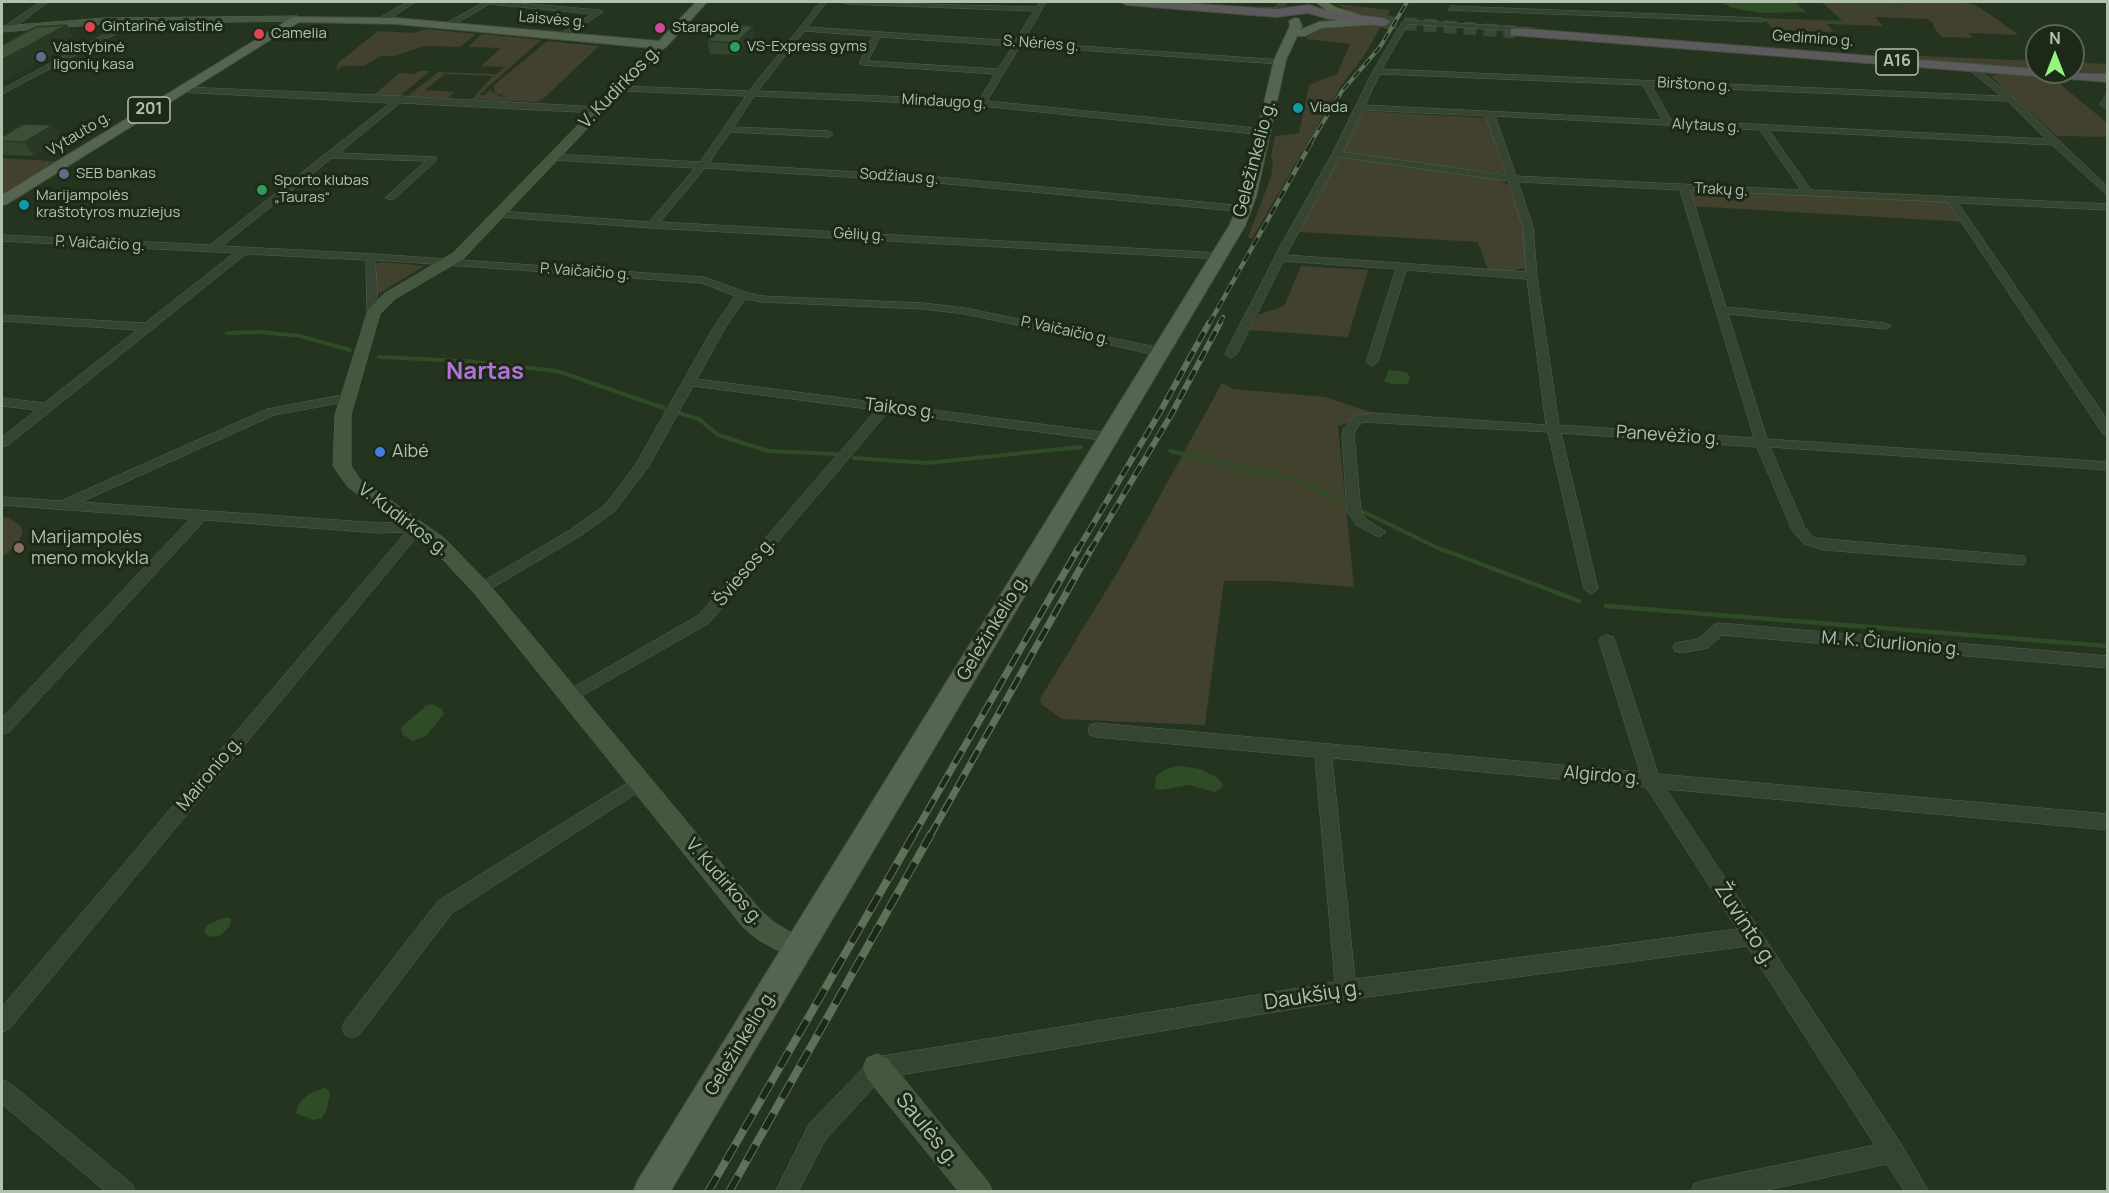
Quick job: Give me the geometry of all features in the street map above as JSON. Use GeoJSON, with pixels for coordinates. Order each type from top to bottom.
{"type":"FeatureCollection","features":[{"type":"Feature","properties":{"kind":"highway"},"geometry":{"type":"LineString","coordinates":[[1127,2],[1290,13],[1313,23],[1328,17],[1378,21]]}},
{"type":"Feature","properties":{"kind":"highway"},"geometry":{"type":"LineString","coordinates":[[1290,13],[1304,5],[1318,4],[1328,17]]}},
{"type":"Feature","properties":{"kind":"highway","name":"Gedimino g."},"geometry":{"type":"LineString","coordinates":[[1515,32],[2108,78]]}},
{"type":"Feature","properties":{"kind":"main road","name":"V. Kudirkos g."},"geometry":{"type":"LineString","coordinates":[[702,2],[623,88],[598,110],[458,256],[379,302],[343,415],[342,466],[354,483],[437,542],[482,589],[752,919],[766,931],[798,950]]}},
{"type":"Feature","properties":{"kind":"main road"},"geometry":{"type":"LineString","coordinates":[[1318,4],[1336,12],[1378,21]]}},
{"type":"Feature","properties":{"kind":"main road","name":"Geležinkelio g."},"geometry":{"type":"LineString","coordinates":[[650,1191],[1220,256],[1245,209],[1283,53],[1296,26],[1290,13]]}},
{"type":"Feature","properties":{"kind":"main road"},"geometry":{"type":"LineString","coordinates":[[5,28],[136,21],[297,19]]}},
{"type":"Feature","properties":{"kind":"main road","name":"Laisvės g."},"geometry":{"type":"LineString","coordinates":[[297,19],[381,20],[447,25],[640,44],[660,48]]}},
{"type":"Feature","properties":{"kind":"main road","name":"Vytauto g."},"geometry":{"type":"LineString","coordinates":[[2,201],[297,19]]}},
{"type":"Feature","properties":{"kind":"main road"},"geometry":{"type":"LineString","coordinates":[[1301,34],[1319,25],[1378,21]]}},
{"type":"Feature","properties":{"kind":"main road"},"geometry":{"type":"LineString","coordinates":[[1283,53],[1313,23]]}},
{"type":"Feature","properties":{"kind":"main road","name":"Saulės g."},"geometry":{"type":"LineString","coordinates":[[877,1068],[978,1191]]}},
{"type":"Feature","properties":{"kind":"street"},"geometry":{"type":"LineString","coordinates":[[5,28],[44,2]]}},
{"type":"Feature","properties":{"kind":"street"},"geometry":{"type":"LineString","coordinates":[[381,20],[411,2]]}},
{"type":"Feature","properties":{"kind":"street"},"geometry":{"type":"LineString","coordinates":[[447,25],[488,2],[599,12],[563,36]]}},
{"type":"Feature","properties":{"kind":"street"},"geometry":{"type":"LineString","coordinates":[[652,225],[701,166],[752,93],[823,2]]}},
{"type":"Feature","properties":{"kind":"street"},"geometry":{"type":"LineString","coordinates":[[847,2],[1041,5],[982,104]]}},
{"type":"Feature","properties":{"kind":"street"},"geometry":{"type":"LineString","coordinates":[[1150,2],[1205,3],[1278,9],[1290,13]]}},
{"type":"Feature","properties":{"kind":"street"},"geometry":{"type":"LineString","coordinates":[[1443,26],[1452,5],[1761,20]]}},
{"type":"Feature","properties":{"kind":"street"},"geometry":{"type":"LineString","coordinates":[[2,92],[136,21]]}},
{"type":"Feature","properties":{"kind":"street"},"geometry":{"type":"LineString","coordinates":[[1231,354],[1337,154],[1377,70],[1404,24],[1657,46],[1687,46]]}},
{"type":"Feature","properties":{"kind":"street","name":"S. Nėries g."},"geometry":{"type":"LineString","coordinates":[[803,29],[1019,42],[1283,53]]}},
{"type":"Feature","properties":{"kind":"street"},"geometry":{"type":"LineString","coordinates":[[878,33],[863,63],[1002,72]]}},
{"type":"Feature","properties":{"kind":"street"},"geometry":{"type":"LineString","coordinates":[[1971,68],[2010,99],[2108,193]]}},
{"type":"Feature","properties":{"kind":"street","name":"Birštono g."},"geometry":{"type":"LineString","coordinates":[[1377,70],[2010,99]]}},
{"type":"Feature","properties":{"kind":"street"},"geometry":{"type":"LineString","coordinates":[[1646,83],[1669,124]]}},
{"type":"Feature","properties":{"kind":"street","name":"Mindaugo g."},"geometry":{"type":"LineString","coordinates":[[623,88],[982,104],[1265,132]]}},
{"type":"Feature","properties":{"kind":"street"},"geometry":{"type":"LineString","coordinates":[[182,90],[598,110]]}},
{"type":"Feature","properties":{"kind":"street"},"geometry":{"type":"LineString","coordinates":[[211,250],[400,99]]}},
{"type":"Feature","properties":{"kind":"street","name":"Alytaus g."},"geometry":{"type":"LineString","coordinates":[[1360,107],[2054,142]]}},
{"type":"Feature","properties":{"kind":"street"},"geometry":{"type":"LineString","coordinates":[[1490,115],[1528,227],[1532,276],[1553,428],[1591,589]]}},
{"type":"Feature","properties":{"kind":"street"},"geometry":{"type":"LineString","coordinates":[[1763,128],[1809,194]]}},
{"type":"Feature","properties":{"kind":"street"},"geometry":{"type":"LineString","coordinates":[[728,129],[829,134]]}},
{"type":"Feature","properties":{"kind":"street","name":"Trakų g."},"geometry":{"type":"LineString","coordinates":[[1337,154],[1511,179],[2108,207]]}},
{"type":"Feature","properties":{"kind":"street"},"geometry":{"type":"LineString","coordinates":[[330,155],[433,159],[390,198]]}},
{"type":"Feature","properties":{"kind":"street","name":"Sodžiaus g."},"geometry":{"type":"LineString","coordinates":[[552,157],[938,180],[1245,209]]}},
{"type":"Feature","properties":{"kind":"street"},"geometry":{"type":"LineString","coordinates":[[1684,188],[1762,443],[1798,530],[1809,540],[1823,545],[2019,560]]}},
{"type":"Feature","properties":{"kind":"street"},"geometry":{"type":"LineString","coordinates":[[1952,201],[2108,431]]}},
{"type":"Feature","properties":{"kind":"street","name":"Gėlių g."},"geometry":{"type":"LineString","coordinates":[[499,214],[652,225],[1220,256]]}},
{"type":"Feature","properties":{"kind":"street","name":"P. Vaičaičio g."},"geometry":{"type":"LineString","coordinates":[[2,238],[375,257],[704,280],[742,295],[762,299],[946,308],[1161,352]]}},
{"type":"Feature","properties":{"kind":"street"},"geometry":{"type":"LineString","coordinates":[[2,443],[242,252]]}},
{"type":"Feature","properties":{"kind":"street"},"geometry":{"type":"LineString","coordinates":[[375,257],[370,261],[379,302]]}},
{"type":"Feature","properties":{"kind":"street"},"geometry":{"type":"LineString","coordinates":[[1281,258],[1532,276]]}},
{"type":"Feature","properties":{"kind":"street"},"geometry":{"type":"LineString","coordinates":[[1372,362],[1402,267]]}},
{"type":"Feature","properties":{"kind":"street"},"geometry":{"type":"LineString","coordinates":[[482,589],[566,538],[610,508],[642,465],[719,328],[742,295]]}},
{"type":"Feature","properties":{"kind":"street"},"geometry":{"type":"LineString","coordinates":[[1721,310],[1885,326]]}},
{"type":"Feature","properties":{"kind":"street"},"geometry":{"type":"LineString","coordinates":[[2,318],[147,327]]}},
{"type":"Feature","properties":{"kind":"street","name":"Taikos g."},"geometry":{"type":"LineString","coordinates":[[690,382],[1109,437]]}},
{"type":"Feature","properties":{"kind":"street"},"geometry":{"type":"LineString","coordinates":[[60,506],[271,412],[347,398]]}},
{"type":"Feature","properties":{"kind":"street"},"geometry":{"type":"LineString","coordinates":[[2,402],[47,407]]}},
{"type":"Feature","properties":{"kind":"street","name":"Šviesos g."},"geometry":{"type":"LineString","coordinates":[[571,696],[704,620],[885,407]]}},
{"type":"Feature","properties":{"kind":"street","name":"Panevėžio g."},"geometry":{"type":"LineString","coordinates":[[1379,532],[1361,522],[1354,512],[1348,436],[1350,428],[1359,418],[1553,428],[2108,466]]}},
{"type":"Feature","properties":{"kind":"street"},"geometry":{"type":"LineString","coordinates":[[2,501],[379,528],[418,527]]}},
{"type":"Feature","properties":{"kind":"street"},"geometry":{"type":"LineString","coordinates":[[3,727],[201,516]]}},
{"type":"Feature","properties":{"kind":"street","name":"Maironio g."},"geometry":{"type":"LineString","coordinates":[[2,1022],[418,527]]}},
{"type":"Feature","properties":{"kind":"street","name":"M. K. Čiurlionio g."},"geometry":{"type":"LineString","coordinates":[[1681,647],[1702,644],[1719,629],[2108,662]]}},
{"type":"Feature","properties":{"kind":"street","name":"Žuvinto g."},"geometry":{"type":"LineString","coordinates":[[1607,641],[1651,780],[1918,1191]]}},
{"type":"Feature","properties":{"kind":"street","name":"Algirdo g."},"geometry":{"type":"LineString","coordinates":[[1096,730],[2108,822]]}},
{"type":"Feature","properties":{"kind":"street"},"geometry":{"type":"LineString","coordinates":[[1323,751],[1346,990]]}},
{"type":"Feature","properties":{"kind":"street"},"geometry":{"type":"LineString","coordinates":[[352,1028],[446,907],[640,782]]}},
{"type":"Feature","properties":{"kind":"street","name":"Daukšių g."},"geometry":{"type":"LineString","coordinates":[[877,1068],[1346,990],[1752,936]]}},
{"type":"Feature","properties":{"kind":"street"},"geometry":{"type":"LineString","coordinates":[[786,1191],[817,1132],[877,1068]]}},
{"type":"Feature","properties":{"kind":"street"},"geometry":{"type":"LineString","coordinates":[[2,1091],[124,1191]]}},
{"type":"Feature","properties":{"kind":"street"},"geometry":{"type":"LineString","coordinates":[[1702,1191],[1893,1152]]}},
{"type":"Feature","properties":{"kind":"shaded area"},"geometry":{"type":"Polygon","coordinates":[[[1721,2],[1795,2],[1806,12],[1760,13],[1732,8],[1721,2]]]}},
{"type":"Feature","properties":{"kind":"shaded area"},"geometry":{"type":"Polygon","coordinates":[[[1821,2],[1961,2],[1976,5],[2019,35],[1968,33],[1973,38],[1942,37],[1934,28],[1933,23],[1927,19],[1875,17],[1883,26],[1827,24],[1834,32],[1774,30],[1763,18],[1843,21],[1821,2]]]}},
{"type":"Feature","properties":{"kind":"shaded area"},"geometry":{"type":"Polygon","coordinates":[[[1337,4],[1390,10],[1387,17],[1372,16],[1343,11],[1346,9],[1337,4]]]}},
{"type":"Feature","properties":{"kind":"shaded area"},"geometry":{"type":"Polygon","coordinates":[[[1349,24],[1381,26],[1362,59],[1341,86],[1252,239],[1248,237],[1271,177],[1273,164],[1271,156],[1275,136],[1299,133],[1309,85],[1337,74],[1350,44],[1305,39],[1319,27],[1349,24]]]}},
{"type":"Feature","properties":{"kind":"shaded area"},"geometry":{"type":"Polygon","coordinates":[[[426,29],[476,34],[460,47],[425,46],[394,56],[381,56],[364,66],[342,66],[336,72],[338,63],[378,31],[414,33],[426,29]]]}},
{"type":"Feature","properties":{"kind":"shaded area"},"geometry":{"type":"Polygon","coordinates":[[[482,34],[541,40],[479,95],[485,95],[490,90],[499,96],[507,97],[495,93],[494,85],[547,41],[599,46],[544,98],[536,102],[472,99],[493,76],[445,74],[425,90],[455,92],[448,98],[408,96],[438,72],[497,74],[504,67],[481,66],[501,48],[468,47],[482,34]]]}},
{"type":"Feature","properties":{"kind":"shaded area"},"geometry":{"type":"Polygon","coordinates":[[[1902,55],[2025,60],[2025,68],[1910,59],[1902,55]]]}},
{"type":"Feature","properties":{"kind":"shaded area"},"geometry":{"type":"Polygon","coordinates":[[[2085,63],[2107,64],[2107,74],[2085,72],[2085,63]]]}},
{"type":"Feature","properties":{"kind":"shaded area"},"geometry":{"type":"Polygon","coordinates":[[[419,71],[430,71],[400,96],[374,95],[399,73],[415,74],[419,71]]]}},
{"type":"Feature","properties":{"kind":"shaded area"},"geometry":{"type":"Polygon","coordinates":[[[1999,74],[2025,76],[2025,84],[2060,84],[2107,123],[2107,137],[2057,136],[1990,76],[1999,74]]]}},
{"type":"Feature","properties":{"kind":"shaded area"},"geometry":{"type":"Polygon","coordinates":[[[1362,111],[1487,118],[1505,174],[1346,153],[1343,151],[1362,111]]]}},
{"type":"Feature","properties":{"kind":"shaded area"},"geometry":{"type":"Polygon","coordinates":[[[1344,157],[1499,180],[1509,185],[1524,225],[1526,268],[1510,271],[1488,270],[1478,242],[1299,232],[1338,159],[1344,157]]]}},
{"type":"Feature","properties":{"kind":"shaded area"},"geometry":{"type":"Polygon","coordinates":[[[2,158],[65,162],[2,201],[2,158]]]}},
{"type":"Feature","properties":{"kind":"shaded area"},"geometry":{"type":"Polygon","coordinates":[[[1684,188],[1952,201],[1966,222],[1689,206],[1684,188]]]}},
{"type":"Feature","properties":{"kind":"shaded area"},"geometry":{"type":"Polygon","coordinates":[[[378,262],[424,266],[377,293],[374,266],[378,262]]]}},
{"type":"Feature","properties":{"kind":"shaded area"},"geometry":{"type":"Polygon","coordinates":[[[1301,266],[1368,270],[1348,337],[1249,330],[1258,315],[1284,306],[1301,266]]]}},
{"type":"Feature","properties":{"kind":"shaded area"},"geometry":{"type":"Polygon","coordinates":[[[1389,370],[1407,372],[1410,377],[1408,384],[1391,384],[1384,381],[1389,370]]]}},
{"type":"Feature","properties":{"kind":"shaded area"},"geometry":{"type":"Polygon","coordinates":[[[1222,383],[1233,389],[1325,397],[1374,413],[1338,426],[1354,587],[1273,581],[1224,581],[1205,725],[1062,719],[1041,704],[1040,699],[1123,563],[1222,383]]]}},
{"type":"Feature","properties":{"kind":"shaded area"},"geometry":{"type":"Polygon","coordinates":[[[2,517],[9,518],[20,525],[23,533],[17,544],[2,558],[2,517]]]}},
{"type":"Feature","properties":{"kind":"shaded area"},"geometry":{"type":"Polygon","coordinates":[[[432,704],[442,709],[444,714],[426,736],[413,741],[402,734],[401,727],[426,706],[432,704]]]}},
{"type":"Feature","properties":{"kind":"shaded area"},"geometry":{"type":"Polygon","coordinates":[[[1179,766],[1200,769],[1218,778],[1223,784],[1221,789],[1214,792],[1189,785],[1160,790],[1155,788],[1156,776],[1166,769],[1179,766]]]}},
{"type":"Feature","properties":{"kind":"shaded area"},"geometry":{"type":"Polygon","coordinates":[[[227,917],[231,919],[230,926],[221,935],[213,937],[206,935],[204,930],[208,924],[227,917]]]}},
{"type":"Feature","properties":{"kind":"shaded area"},"geometry":{"type":"Polygon","coordinates":[[[326,1087],[330,1093],[327,1109],[322,1118],[313,1120],[296,1113],[298,1105],[307,1095],[326,1087]]]}},
{"type":"Feature","properties":{"kind":"building"},"geometry":{"type":"Polygon","coordinates":[[[67,25],[2,60],[2,45],[36,27],[67,25]]]}},
{"type":"Feature","properties":{"kind":"building"},"geometry":{"type":"Polygon","coordinates":[[[724,25],[753,26],[737,43],[707,41],[724,25]]]}},
{"type":"Feature","properties":{"kind":"building"},"geometry":{"type":"Polygon","coordinates":[[[23,124],[53,125],[25,142],[2,141],[2,137],[23,124]]]}},
{"type":"Feature","properties":{"kind":"waterway"},"geometry":{"type":"LineString","coordinates":[[1829,22],[1850,21],[1847,11],[1890,9],[1905,2]]}},
{"type":"Feature","properties":{"kind":"waterway"},"geometry":{"type":"LineString","coordinates":[[227,333],[261,332],[300,336],[350,350]]}},
{"type":"Feature","properties":{"kind":"waterway"},"geometry":{"type":"LineString","coordinates":[[379,357],[464,361],[557,371],[664,408]]}},
{"type":"Feature","properties":{"kind":"waterway"},"geometry":{"type":"LineString","coordinates":[[679,413],[699,419],[718,435],[768,451],[836,454]]}},
{"type":"Feature","properties":{"kind":"waterway"},"geometry":{"type":"LineString","coordinates":[[854,458],[927,463],[1081,447]]}},
{"type":"Feature","properties":{"kind":"waterway"},"geometry":{"type":"LineString","coordinates":[[1170,451],[1298,480],[1343,501]]}},
{"type":"Feature","properties":{"kind":"waterway"},"geometry":{"type":"LineString","coordinates":[[1362,511],[1444,551]]}},
{"type":"Feature","properties":{"kind":"waterway"},"geometry":{"type":"LineString","coordinates":[[1441,549],[1579,601]]}},
{"type":"Feature","properties":{"kind":"waterway"},"geometry":{"type":"LineString","coordinates":[[1606,606],[2108,646]]}},
{"type":"Feature","properties":{"kind":"tunnel"},"geometry":{"type":"LineString","coordinates":[[1384,22],[1515,32]]}},
{"type":"Feature","properties":{"kind":"railway"},"geometry":{"type":"LineString","coordinates":[[1310,144],[1342,91],[1380,47],[1407,2]]}},
{"type":"Feature","properties":{"kind":"railway"},"geometry":{"type":"LineString","coordinates":[[1209,324],[1311,143]]}},
{"type":"Feature","properties":{"kind":"railway"},"geometry":{"type":"LineString","coordinates":[[1219,324],[1223,317]]}},
{"type":"Feature","properties":{"kind":"railway"},"geometry":{"type":"LineString","coordinates":[[1077,551],[1160,412],[1209,323]]}},
{"type":"Feature","properties":{"kind":"railway"},"geometry":{"type":"LineString","coordinates":[[1090,551],[1171,415],[1220,323]]}},
{"type":"Feature","properties":{"kind":"railway"},"geometry":{"type":"LineString","coordinates":[[913,836],[1078,549]]}},
{"type":"Feature","properties":{"kind":"railway"},"geometry":{"type":"LineString","coordinates":[[930,836],[1091,549]]}},
{"type":"Feature","properties":{"kind":"railway"},"geometry":{"type":"LineString","coordinates":[[708,1192],[914,834]]}},
{"type":"Feature","properties":{"kind":"railway"},"geometry":{"type":"LineString","coordinates":[[729,1192],[931,834]]}},
{"type":"Feature","properties":{"kind":"place","name":"Gintarinė vaistinė"},"geometry":{"type":"Point","coordinates":[90,27]}},
{"type":"Feature","properties":{"kind":"place","name":"Starapolė"},"geometry":{"type":"Point","coordinates":[660,28]}},
{"type":"Feature","properties":{"kind":"place","name":"Camelia"},"geometry":{"type":"Point","coordinates":[259,34]}},
{"type":"Feature","properties":{"kind":"place","name":"VS-Express gyms"},"geometry":{"type":"Point","coordinates":[735,47]}},
{"type":"Feature","properties":{"kind":"place","name":"Valstybinė ligonių kasa"},"geometry":{"type":"Point","coordinates":[41,57]}},
{"type":"Feature","properties":{"kind":"place","name":"Viada"},"geometry":{"type":"Point","coordinates":[1298,108]}},
{"type":"Feature","properties":{"kind":"place","name":"SEB bankas"},"geometry":{"type":"Point","coordinates":[64,174]}},
{"type":"Feature","properties":{"kind":"place","name":"Sporto klubas „Tauras“"},"geometry":{"type":"Point","coordinates":[262,190]}},
{"type":"Feature","properties":{"kind":"place","name":"Marijampolės kraštotyros muziejus"},"geometry":{"type":"Point","coordinates":[24,205]}},
{"type":"Feature","properties":{"kind":"place","name":"Aibė"},"geometry":{"type":"Point","coordinates":[380,452]}},
{"type":"Feature","properties":{"kind":"place","name":"Marijampolės meno mokykla"},"geometry":{"type":"Point","coordinates":[19,548]}},
{"type":"Feature","properties":{"kind":"district","name":"Nartas"},"geometry":{"type":"Point","coordinates":[485,372]}}]}
